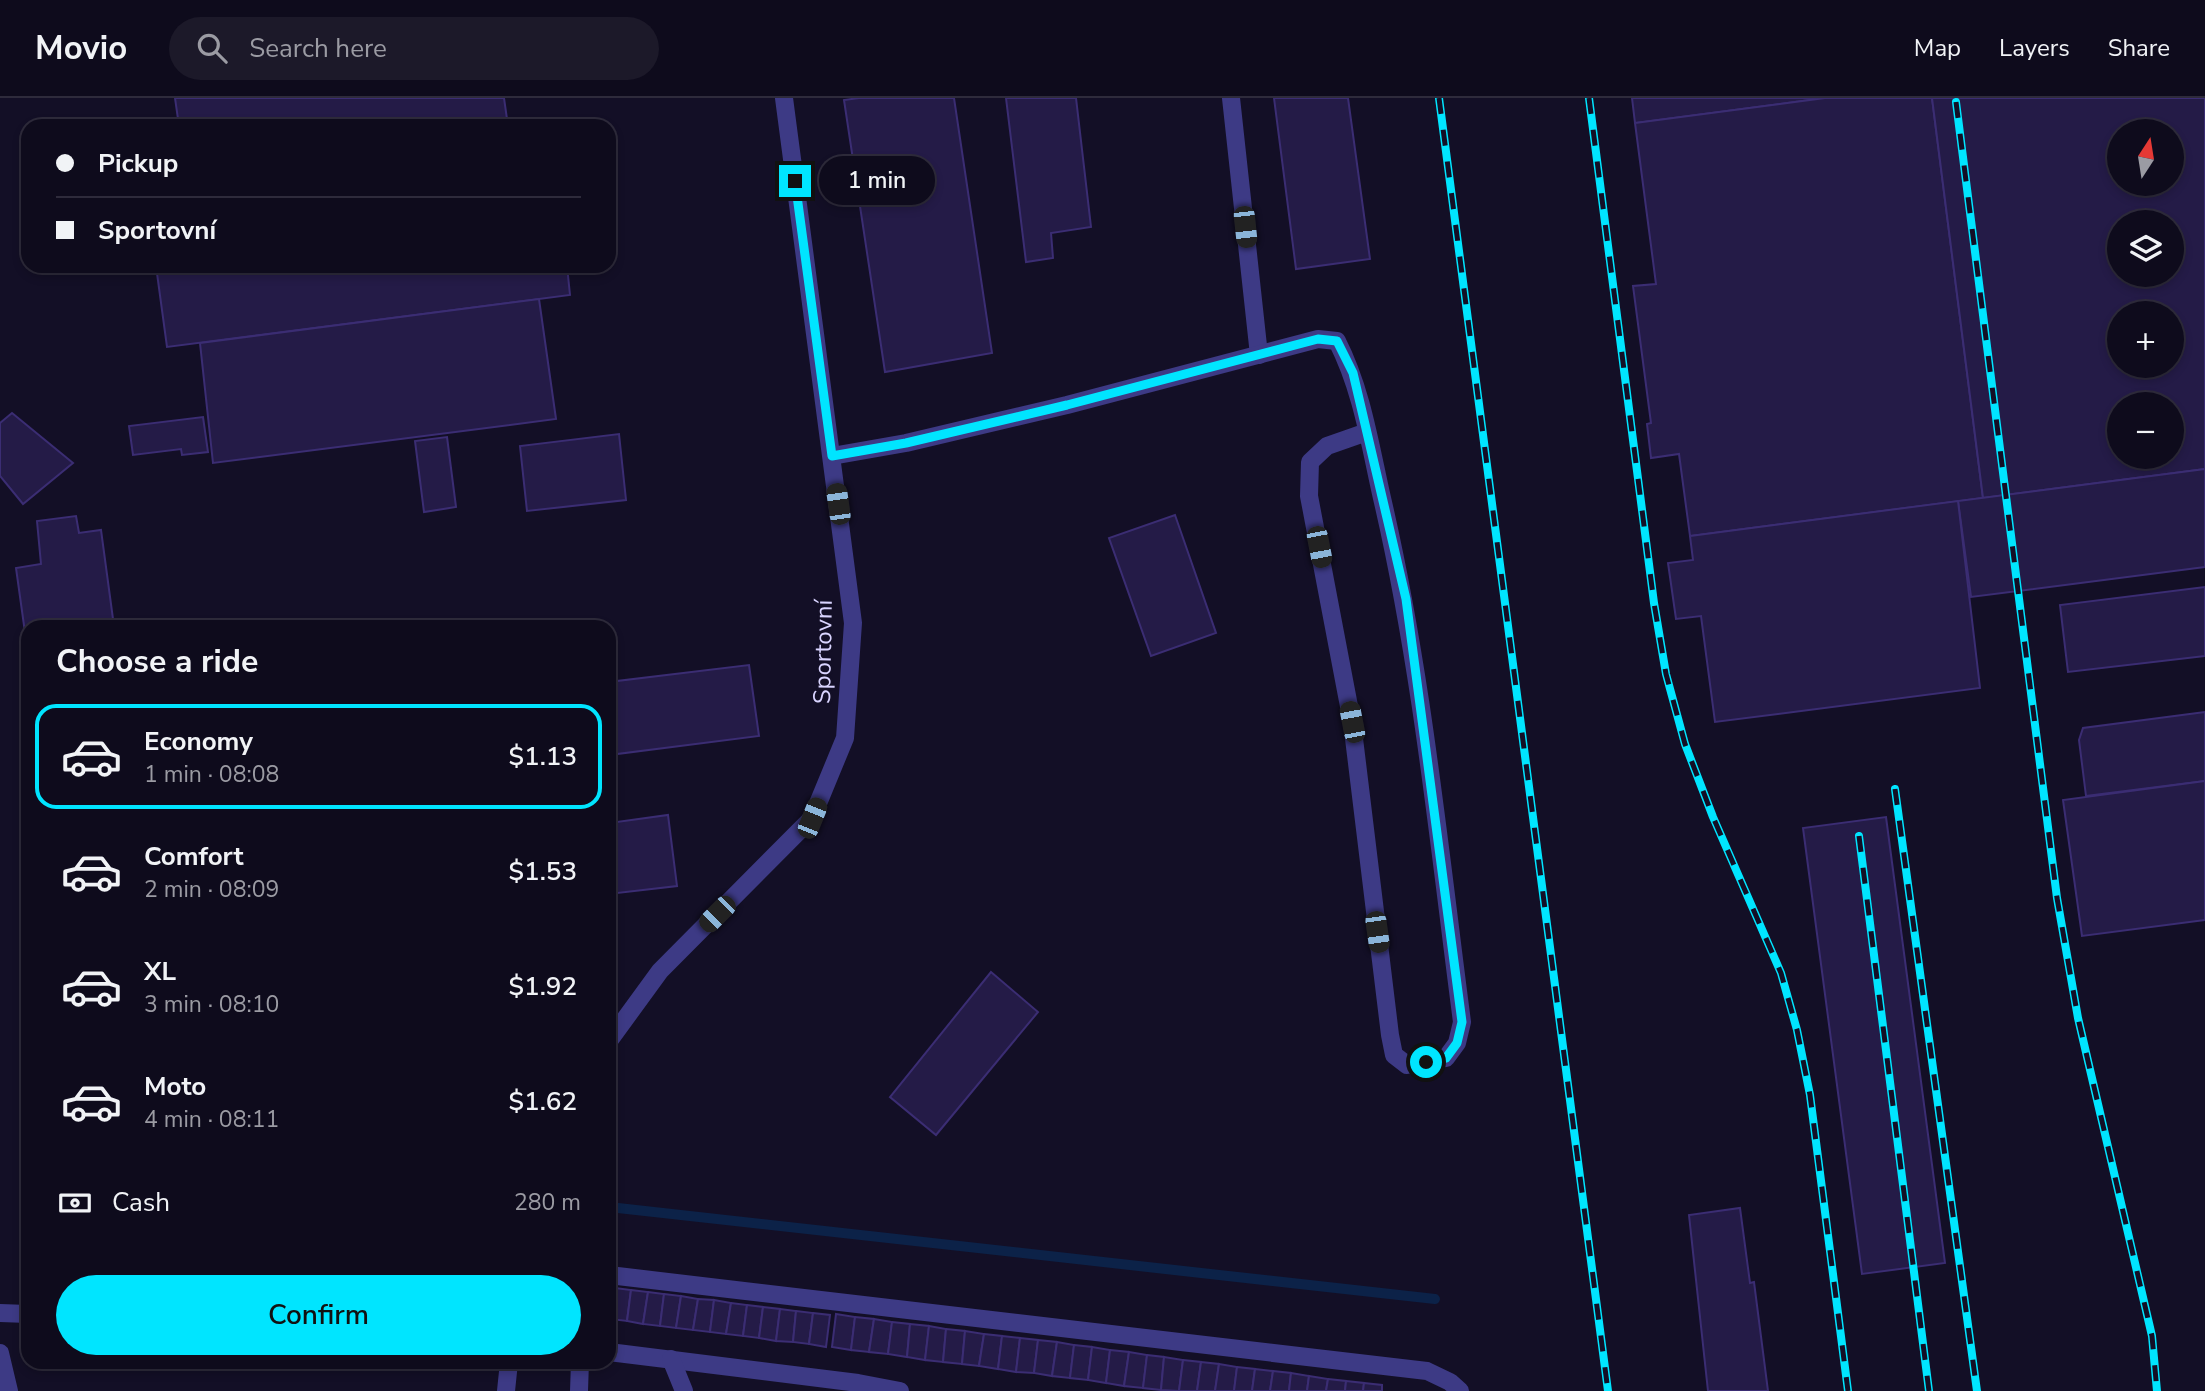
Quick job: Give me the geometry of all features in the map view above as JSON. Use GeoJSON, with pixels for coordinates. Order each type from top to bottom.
{"type":"FeatureCollection","features":[{"type":"Feature","properties":{"kind":"street","name":"Sportovní"},"geometry":{"type":"LineString","coordinates":[[616,1031],[660,971],[812,818],[845,738],[853,623],[785,98]]}},
{"type":"Feature","properties":{"kind":"street"},"geometry":{"type":"LineString","coordinates":[[1231,98],[1259,355]]}},
{"type":"Feature","properties":{"kind":"street"},"geometry":{"type":"LineString","coordinates":[[832,456],[906,443],[1067,405],[1318,339],[1337,341],[1353,373],[1367,432],[1406,599],[1462,1022],[1457,1043],[1446,1058],[1407,1065],[1394,1055],[1390,1035],[1352,722],[1309,496],[1310,462],[1327,446],[1367,432]]}},
{"type":"Feature","properties":{"kind":"street"},"geometry":{"type":"LineString","coordinates":[[616,1276],[1427,1371],[1450,1382],[1460,1391]]}},
{"type":"Feature","properties":{"kind":"street"},"geometry":{"type":"LineString","coordinates":[[0,1313],[21,1314]]}},
{"type":"Feature","properties":{"kind":"street"},"geometry":{"type":"LineString","coordinates":[[0,1353],[9,1391]]}},
{"type":"Feature","properties":{"kind":"street"},"geometry":{"type":"LineString","coordinates":[[616,1353],[900,1391]]}},
{"type":"Feature","properties":{"kind":"street"},"geometry":{"type":"LineString","coordinates":[[671,1359],[684,1391]]}},
{"type":"Feature","properties":{"kind":"street"},"geometry":{"type":"LineString","coordinates":[[506,1391],[508,1369]]}},
{"type":"Feature","properties":{"kind":"street"},"geometry":{"type":"LineString","coordinates":[[579,1391],[580,1369]]}},
{"type":"Feature","properties":{"kind":"building"},"geometry":{"type":"Polygon","coordinates":[[[175,98],[504,98],[507,119],[178,119],[175,98]]]}},
{"type":"Feature","properties":{"kind":"building"},"geometry":{"type":"Polygon","coordinates":[[[954,98],[992,353],[885,372],[844,100],[954,98]]]}},
{"type":"Feature","properties":{"kind":"building"},"geometry":{"type":"Polygon","coordinates":[[[1006,98],[1076,98],[1091,227],[1051,233],[1053,258],[1026,262],[1006,98]]]}},
{"type":"Feature","properties":{"kind":"building"},"geometry":{"type":"Polygon","coordinates":[[[1274,98],[1348,98],[1370,259],[1296,269],[1274,98]]]}},
{"type":"Feature","properties":{"kind":"building"},"geometry":{"type":"Polygon","coordinates":[[[1632,98],[1825,98],[1635,123],[1632,98]]]}},
{"type":"Feature","properties":{"kind":"building"},"geometry":{"type":"Polygon","coordinates":[[[1825,98],[1932,98],[1983,498],[1690,536],[1679,454],[1651,458],[1647,424],[1651,423],[1633,286],[1656,284],[1635,123],[1825,98]]]}},
{"type":"Feature","properties":{"kind":"building"},"geometry":{"type":"Polygon","coordinates":[[[1932,98],[2205,98],[2205,469],[1983,498],[1932,98]]]}},
{"type":"Feature","properties":{"kind":"building"},"geometry":{"type":"Polygon","coordinates":[[[157,273],[568,273],[570,295],[167,347],[157,273]]]}},
{"type":"Feature","properties":{"kind":"building"},"geometry":{"type":"Polygon","coordinates":[[[539,299],[556,419],[213,463],[200,343],[539,299]]]}},
{"type":"Feature","properties":{"kind":"building"},"geometry":{"type":"Polygon","coordinates":[[[12,413],[73,463],[23,504],[0,476],[0,423],[12,413]]]}},
{"type":"Feature","properties":{"kind":"building"},"geometry":{"type":"Polygon","coordinates":[[[203,417],[208,452],[182,455],[181,449],[133,455],[129,426],[203,417]]]}},
{"type":"Feature","properties":{"kind":"building"},"geometry":{"type":"Polygon","coordinates":[[[619,434],[626,500],[527,511],[520,446],[619,434]]]}},
{"type":"Feature","properties":{"kind":"building"},"geometry":{"type":"Polygon","coordinates":[[[447,437],[456,507],[424,512],[415,441],[447,437]]]}},
{"type":"Feature","properties":{"kind":"building"},"geometry":{"type":"Polygon","coordinates":[[[2205,469],[2205,567],[1971,597],[1958,501],[2205,469]]]}},
{"type":"Feature","properties":{"kind":"building"},"geometry":{"type":"Polygon","coordinates":[[[1958,501],[1980,688],[1715,722],[1701,616],[1676,619],[1668,563],[1693,560],[1690,536],[1958,501]]]}},
{"type":"Feature","properties":{"kind":"building"},"geometry":{"type":"Polygon","coordinates":[[[1175,515],[1216,633],[1151,656],[1109,538],[1175,515]]]}},
{"type":"Feature","properties":{"kind":"building"},"geometry":{"type":"Polygon","coordinates":[[[76,516],[79,533],[101,530],[113,619],[23,620],[16,568],[41,564],[37,521],[76,516]]]}},
{"type":"Feature","properties":{"kind":"building"},"geometry":{"type":"Polygon","coordinates":[[[2205,587],[2205,656],[2068,672],[2060,605],[2205,587]]]}},
{"type":"Feature","properties":{"kind":"building"},"geometry":{"type":"Polygon","coordinates":[[[749,665],[759,736],[616,754],[616,681],[749,665]]]}},
{"type":"Feature","properties":{"kind":"building"},"geometry":{"type":"Polygon","coordinates":[[[2205,712],[2205,781],[2086,796],[2079,740],[2083,728],[2205,712]]]}},
{"type":"Feature","properties":{"kind":"building"},"geometry":{"type":"Polygon","coordinates":[[[2205,781],[2205,920],[2082,936],[2063,800],[2205,781]]]}},
{"type":"Feature","properties":{"kind":"building"},"geometry":{"type":"Polygon","coordinates":[[[668,815],[677,886],[616,893],[616,822],[668,815]]]}},
{"type":"Feature","properties":{"kind":"building"},"geometry":{"type":"Polygon","coordinates":[[[1886,817],[1945,1263],[1862,1274],[1803,828],[1886,817]]]}},
{"type":"Feature","properties":{"kind":"building"},"geometry":{"type":"Polygon","coordinates":[[[991,972],[1038,1012],[936,1135],[890,1097],[991,972]]]}},
{"type":"Feature","properties":{"kind":"building"},"geometry":{"type":"Polygon","coordinates":[[[1740,1208],[1750,1283],[1754,1282],[1768,1391],[1708,1391],[1689,1215],[1740,1208]]]}},
{"type":"Feature","properties":{"kind":"building"},"geometry":{"type":"Polygon","coordinates":[[[616,1288],[631,1290],[627,1321],[616,1320],[616,1288]]]}},
{"type":"Feature","properties":{"kind":"building"},"geometry":{"type":"Polygon","coordinates":[[[631,1290],[648,1292],[643,1324],[627,1321],[631,1290]]]}},
{"type":"Feature","properties":{"kind":"building"},"geometry":{"type":"Polygon","coordinates":[[[648,1292],[664,1294],[660,1326],[643,1324],[648,1292]]]}},
{"type":"Feature","properties":{"kind":"building"},"geometry":{"type":"Polygon","coordinates":[[[664,1294],[681,1296],[676,1328],[660,1326],[664,1294]]]}},
{"type":"Feature","properties":{"kind":"building"},"geometry":{"type":"Polygon","coordinates":[[[681,1296],[698,1299],[693,1330],[676,1328],[681,1296]]]}},
{"type":"Feature","properties":{"kind":"building"},"geometry":{"type":"Polygon","coordinates":[[[698,1299],[714,1300],[710,1332],[693,1330],[698,1299]]]}},
{"type":"Feature","properties":{"kind":"building"},"geometry":{"type":"Polygon","coordinates":[[[714,1300],[731,1303],[726,1334],[710,1332],[714,1300]]]}},
{"type":"Feature","properties":{"kind":"building"},"geometry":{"type":"Polygon","coordinates":[[[731,1303],[747,1305],[743,1336],[726,1334],[731,1303]]]}},
{"type":"Feature","properties":{"kind":"building"},"geometry":{"type":"Polygon","coordinates":[[[747,1305],[763,1307],[759,1338],[743,1336],[747,1305]]]}},
{"type":"Feature","properties":{"kind":"building"},"geometry":{"type":"Polygon","coordinates":[[[763,1307],[780,1309],[776,1341],[759,1338],[763,1307]]]}},
{"type":"Feature","properties":{"kind":"building"},"geometry":{"type":"Polygon","coordinates":[[[780,1309],[796,1311],[793,1342],[776,1341],[780,1309]]]}},
{"type":"Feature","properties":{"kind":"building"},"geometry":{"type":"Polygon","coordinates":[[[796,1311],[813,1313],[809,1344],[793,1342],[796,1311]]]}},
{"type":"Feature","properties":{"kind":"building"},"geometry":{"type":"Polygon","coordinates":[[[813,1313],[830,1315],[826,1347],[809,1344],[813,1313]]]}},
{"type":"Feature","properties":{"kind":"building"},"geometry":{"type":"Polygon","coordinates":[[[836,1314],[855,1317],[851,1350],[832,1347],[836,1314]]]}},
{"type":"Feature","properties":{"kind":"building"},"geometry":{"type":"Polygon","coordinates":[[[855,1317],[874,1319],[869,1352],[851,1350],[855,1317]]]}},
{"type":"Feature","properties":{"kind":"building"},"geometry":{"type":"Polygon","coordinates":[[[874,1319],[892,1322],[888,1354],[869,1352],[874,1319]]]}},
{"type":"Feature","properties":{"kind":"building"},"geometry":{"type":"Polygon","coordinates":[[[892,1322],[910,1324],[907,1357],[888,1354],[892,1322]]]}},
{"type":"Feature","properties":{"kind":"building"},"geometry":{"type":"Polygon","coordinates":[[[910,1324],[929,1326],[925,1360],[907,1357],[910,1324]]]}},
{"type":"Feature","properties":{"kind":"building"},"geometry":{"type":"Polygon","coordinates":[[[929,1326],[946,1329],[943,1362],[925,1360],[929,1326]]]}},
{"type":"Feature","properties":{"kind":"building"},"geometry":{"type":"Polygon","coordinates":[[[946,1329],[965,1331],[962,1364],[943,1362],[946,1329]]]}},
{"type":"Feature","properties":{"kind":"building"},"geometry":{"type":"Polygon","coordinates":[[[965,1331],[984,1334],[979,1366],[962,1364],[965,1331]]]}},
{"type":"Feature","properties":{"kind":"building"},"geometry":{"type":"Polygon","coordinates":[[[984,1334],[1002,1336],[998,1369],[979,1366],[984,1334]]]}},
{"type":"Feature","properties":{"kind":"building"},"geometry":{"type":"Polygon","coordinates":[[[1002,1336],[1020,1338],[1016,1372],[998,1369],[1002,1336]]]}},
{"type":"Feature","properties":{"kind":"building"},"geometry":{"type":"Polygon","coordinates":[[[1020,1338],[1038,1340],[1034,1373],[1016,1372],[1020,1338]]]}},
{"type":"Feature","properties":{"kind":"building"},"geometry":{"type":"Polygon","coordinates":[[[1038,1340],[1057,1342],[1052,1376],[1034,1373],[1038,1340]]]}},
{"type":"Feature","properties":{"kind":"building"},"geometry":{"type":"Polygon","coordinates":[[[1057,1342],[1074,1345],[1070,1378],[1052,1376],[1057,1342]]]}},
{"type":"Feature","properties":{"kind":"building"},"geometry":{"type":"Polygon","coordinates":[[[1074,1345],[1092,1347],[1088,1380],[1070,1378],[1074,1345]]]}},
{"type":"Feature","properties":{"kind":"building"},"geometry":{"type":"Polygon","coordinates":[[[1092,1347],[1110,1350],[1106,1383],[1088,1380],[1092,1347]]]}},
{"type":"Feature","properties":{"kind":"building"},"geometry":{"type":"Polygon","coordinates":[[[1110,1350],[1129,1352],[1124,1386],[1106,1383],[1110,1350]]]}},
{"type":"Feature","properties":{"kind":"building"},"geometry":{"type":"Polygon","coordinates":[[[1129,1352],[1147,1355],[1143,1388],[1124,1386],[1129,1352]]]}},
{"type":"Feature","properties":{"kind":"building"},"geometry":{"type":"Polygon","coordinates":[[[1147,1355],[1164,1357],[1161,1390],[1143,1388],[1147,1355]]]}},
{"type":"Feature","properties":{"kind":"building"},"geometry":{"type":"Polygon","coordinates":[[[1164,1357],[1183,1360],[1179,1391],[1161,1390],[1164,1357]]]}},
{"type":"Feature","properties":{"kind":"building"},"geometry":{"type":"Polygon","coordinates":[[[1183,1360],[1201,1362],[1197,1391],[1179,1391],[1183,1360]]]}},
{"type":"Feature","properties":{"kind":"building"},"geometry":{"type":"Polygon","coordinates":[[[1201,1362],[1219,1364],[1215,1391],[1197,1391],[1201,1362]]]}},
{"type":"Feature","properties":{"kind":"building"},"geometry":{"type":"Polygon","coordinates":[[[1219,1364],[1237,1367],[1234,1391],[1215,1391],[1219,1364]]]}},
{"type":"Feature","properties":{"kind":"building"},"geometry":{"type":"Polygon","coordinates":[[[1237,1367],[1255,1369],[1252,1391],[1234,1391],[1237,1367]]]}},
{"type":"Feature","properties":{"kind":"building"},"geometry":{"type":"Polygon","coordinates":[[[1255,1369],[1273,1371],[1270,1391],[1252,1391],[1255,1369]]]}},
{"type":"Feature","properties":{"kind":"building"},"geometry":{"type":"Polygon","coordinates":[[[1273,1371],[1291,1373],[1289,1391],[1270,1391],[1273,1371]]]}},
{"type":"Feature","properties":{"kind":"building"},"geometry":{"type":"Polygon","coordinates":[[[1291,1373],[1309,1376],[1307,1391],[1289,1391],[1291,1373]]]}},
{"type":"Feature","properties":{"kind":"building"},"geometry":{"type":"Polygon","coordinates":[[[1309,1376],[1328,1379],[1326,1391],[1307,1391],[1309,1376]]]}},
{"type":"Feature","properties":{"kind":"building"},"geometry":{"type":"Polygon","coordinates":[[[1328,1379],[1346,1381],[1345,1391],[1326,1391],[1328,1379]]]}},
{"type":"Feature","properties":{"kind":"building"},"geometry":{"type":"Polygon","coordinates":[[[1346,1381],[1364,1383],[1363,1391],[1345,1391],[1346,1381]]]}},
{"type":"Feature","properties":{"kind":"building"},"geometry":{"type":"Polygon","coordinates":[[[1364,1383],[1382,1385],[1382,1391],[1363,1391],[1364,1383]]]}},
{"type":"Feature","properties":{"kind":"waterway"},"geometry":{"type":"LineString","coordinates":[[616,1208],[1435,1299]]}},
{"type":"Feature","properties":{"kind":"railway"},"geometry":{"type":"LineString","coordinates":[[1439,98],[1608,1391]]}},
{"type":"Feature","properties":{"kind":"railway"},"geometry":{"type":"LineString","coordinates":[[1589,98],[1654,603],[1666,674],[1685,744],[1713,817],[1781,973],[1797,1030],[1810,1095],[1848,1391]]}},
{"type":"Feature","properties":{"kind":"railway"},"geometry":{"type":"LineString","coordinates":[[1956,102],[2057,898],[2078,1018],[2152,1336],[2157,1391]]}},
{"type":"Feature","properties":{"kind":"railway"},"geometry":{"type":"LineString","coordinates":[[1895,789],[1977,1391]]}},
{"type":"Feature","properties":{"kind":"railway"},"geometry":{"type":"LineString","coordinates":[[1859,836],[1929,1391]]}},
{"type":"Feature","properties":{"kind":"route"},"geometry":{"type":"LineString","coordinates":[[795,181],[832,456],[906,443],[988,421],[1146,386],[1318,339],[1337,341],[1353,373],[1406,599],[1462,1022],[1457,1043],[1446,1058],[1426,1062]]}}]}
